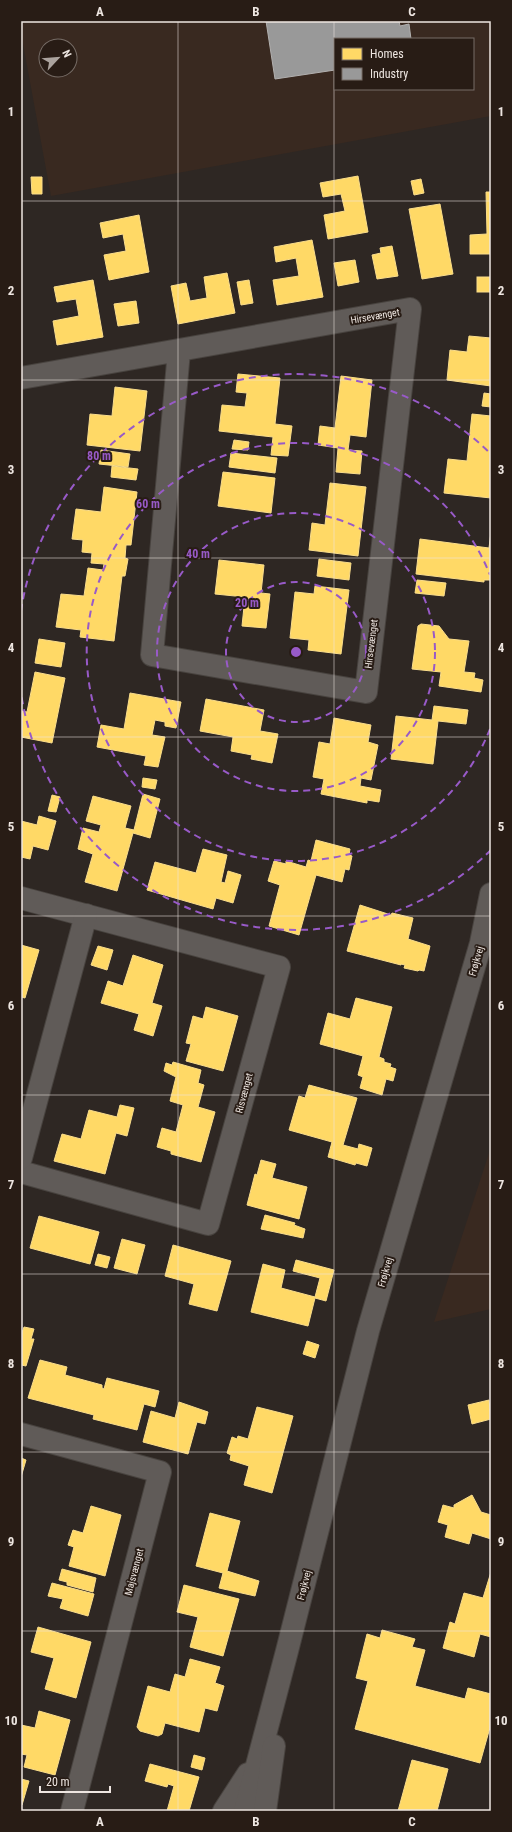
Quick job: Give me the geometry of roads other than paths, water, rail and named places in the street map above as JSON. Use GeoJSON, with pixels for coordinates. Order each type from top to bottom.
{"type":"FeatureCollection","features":[{"type":"Feature","properties":{"kind":"street","name":"Hirsevænget"},"geometry":{"type":"LineString","coordinates":[[21,378],[410,310],[366,692],[152,655],[179,351]]}},
{"type":"Feature","properties":{"kind":"street","name":"Frøjkvej"},"geometry":{"type":"LineString","coordinates":[[245,1811],[368,1331],[486,944],[491,894]]}},
{"type":"Feature","properties":{"kind":"street","name":"Risvænget"},"geometry":{"type":"LineString","coordinates":[[21,898],[279,966],[208,1224],[21,1172]]}},
{"type":"Feature","properties":{"kind":"street"},"geometry":{"type":"LineString","coordinates":[[21,1158],[86,915]]}},
{"type":"Feature","properties":{"kind":"street","name":"Majsvænget"},"geometry":{"type":"LineString","coordinates":[[21,1434],[160,1472],[72,1811]]}},
{"type":"Feature","properties":{"kind":"street","name":"Frøjkvej"},"geometry":{"type":"LineString","coordinates":[[265,1811],[287,1651]]}},
{"type":"Feature","properties":{"kind":"street","name":"Frøjkvej"},"geometry":{"type":"LineString","coordinates":[[224,1811],[259,1758]]}}]}
